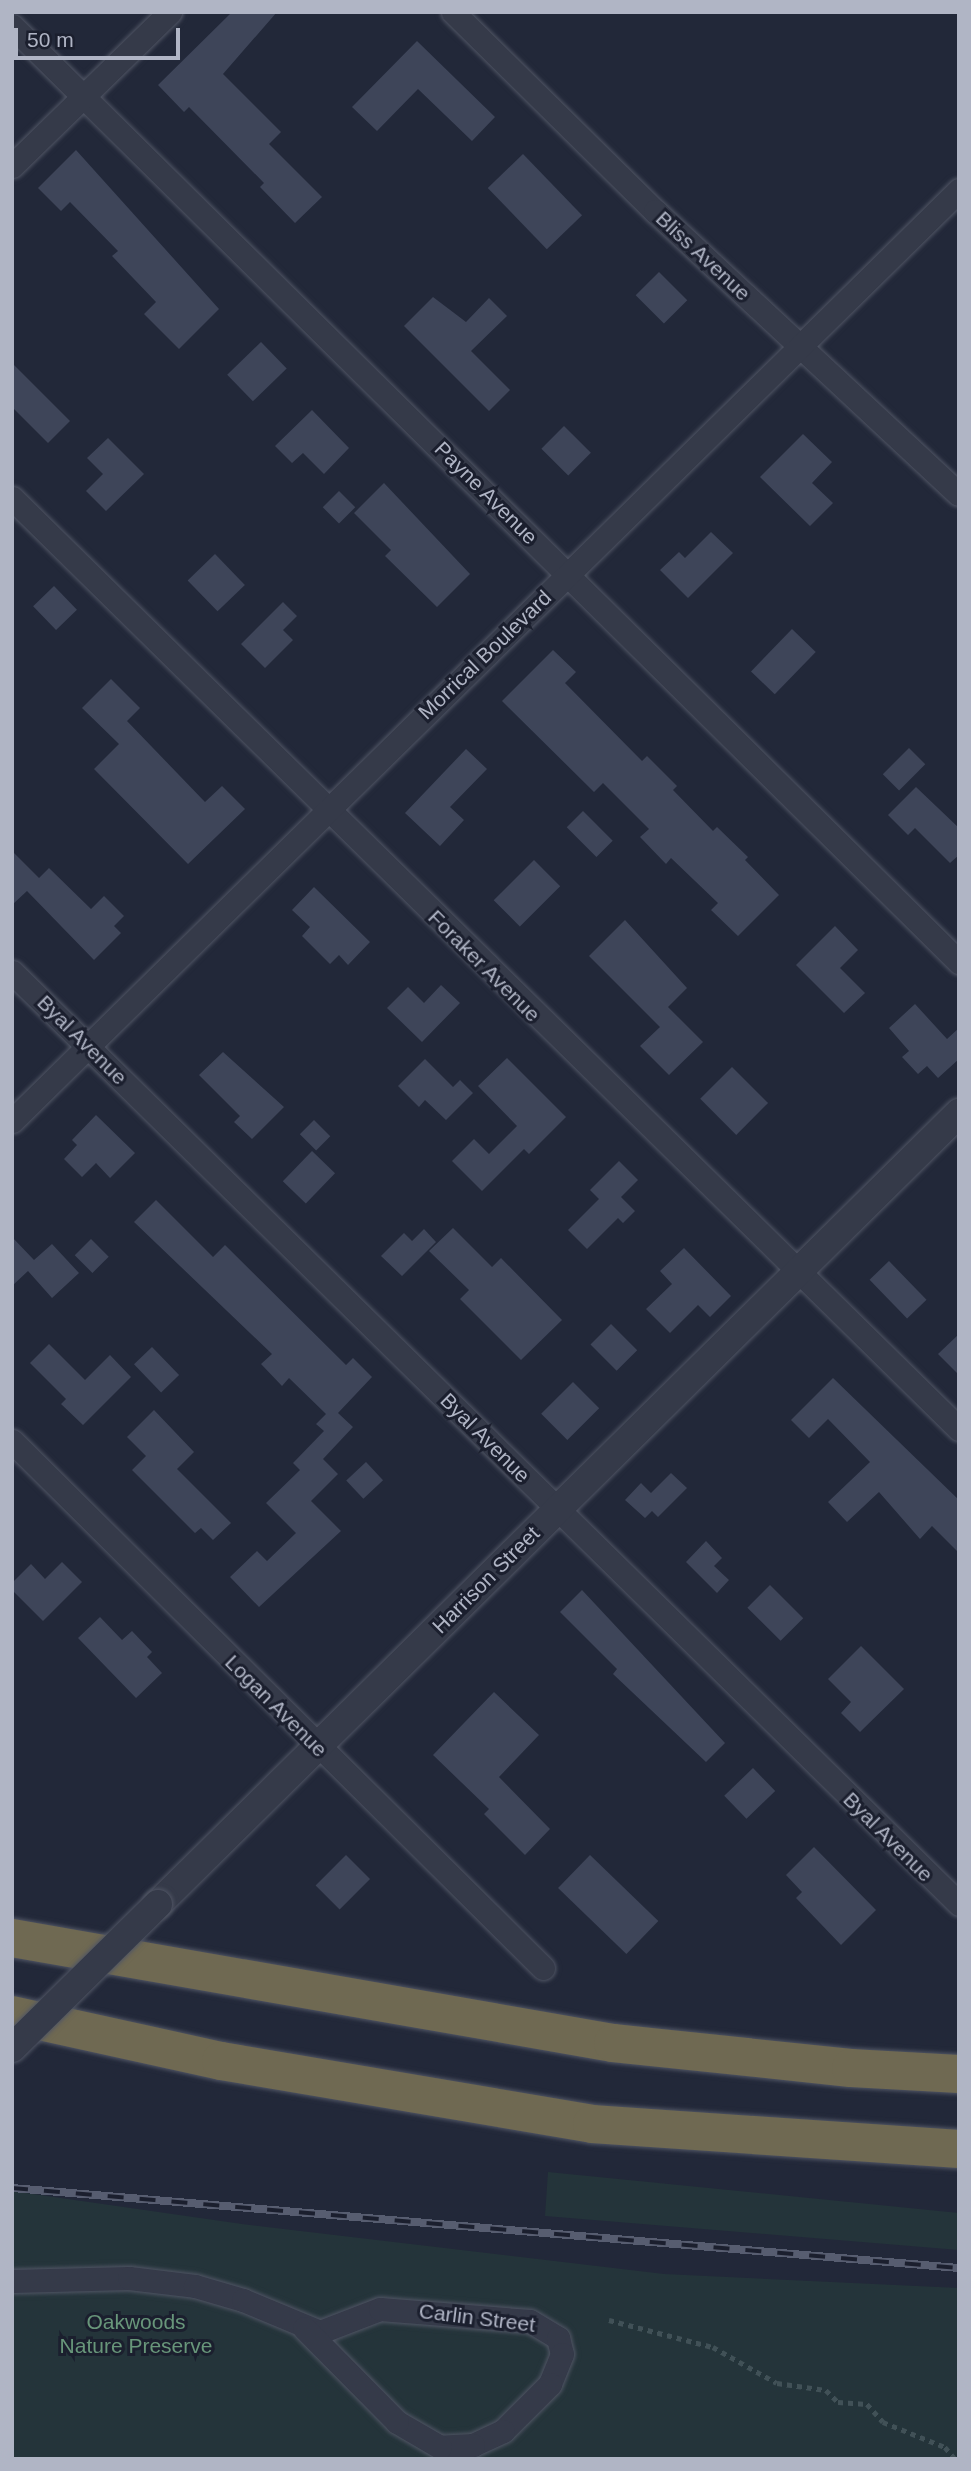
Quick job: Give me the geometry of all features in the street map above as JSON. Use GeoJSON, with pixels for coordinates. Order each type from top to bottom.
{"type":"FeatureCollection","features":[{"type":"Feature","properties":{"kind":"highway"},"geometry":{"type":"LineString","coordinates":[[12,1938],[613,2043],[851,2068],[959,2074]]}},
{"type":"Feature","properties":{"kind":"highway"},"geometry":{"type":"LineString","coordinates":[[12,2015],[221,2061],[592,2124],[959,2149]]}},
{"type":"Feature","properties":{"kind":"street"},"geometry":{"type":"LineString","coordinates":[[12,166],[170,12]]}},
{"type":"Feature","properties":{"kind":"street","name":"Bliss Avenue"},"geometry":{"type":"LineString","coordinates":[[453,12],[800,346],[959,494]]}},
{"type":"Feature","properties":{"kind":"street","name":"Payne Avenue"},"geometry":{"type":"LineString","coordinates":[[12,26],[959,962]]}},
{"type":"Feature","properties":{"kind":"street","name":"Morrical Boulevard"},"geometry":{"type":"LineString","coordinates":[[12,1121],[959,190]]}},
{"type":"Feature","properties":{"kind":"street","name":"Foraker Avenue"},"geometry":{"type":"LineString","coordinates":[[12,498],[959,1429]]}},
{"type":"Feature","properties":{"kind":"street","name":"Byal Avenue"},"geometry":{"type":"LineString","coordinates":[[12,972],[959,1904]]}},
{"type":"Feature","properties":{"kind":"street","name":"Harrison Street"},"geometry":{"type":"LineString","coordinates":[[12,2048],[959,1113]]}},
{"type":"Feature","properties":{"kind":"street","name":"Logan Avenue"},"geometry":{"type":"LineString","coordinates":[[12,1441],[543,1968]]}},
{"type":"Feature","properties":{"kind":"street"},"geometry":{"type":"LineString","coordinates":[[12,2281],[128,2278],[195,2286],[243,2300],[304,2328]]}},
{"type":"Feature","properties":{"kind":"street","name":"Carlin Street"},"geometry":{"type":"LineString","coordinates":[[397,2308],[530,2321],[558,2338],[562,2354],[559,2370],[528,2409],[503,2431],[473,2445],[440,2446],[397,2422],[304,2328],[320,2332],[335,2328],[364,2313],[397,2308]]}},
{"type":"Feature","properties":{"kind":"path"},"geometry":{"type":"LineString","coordinates":[[609,2320],[713,2347],[777,2383],[826,2390],[838,2402],[867,2404],[883,2422],[945,2447],[955,2459]]}},
{"type":"Feature","properties":{"kind":"green space"},"geometry":{"type":"Polygon","coordinates":[[[548,2172],[959,2213],[959,2250],[545,2216],[548,2172]]]}},
{"type":"Feature","properties":{"kind":"green space","name":"Oakwoods Nature Preserve"},"geometry":{"type":"Polygon","coordinates":[[[12,2191],[242,2224],[664,2274],[959,2288],[959,2459],[12,2459],[12,2191]]]}},
{"type":"Feature","properties":{"kind":"building"},"geometry":{"type":"Polygon","coordinates":[[[232,12],[277,12],[223,74],[281,132],[269,144],[322,197],[295,223],[260,187],[264,183],[189,107],[184,112],[158,85],[232,12]]]}},
{"type":"Feature","properties":{"kind":"building"},"geometry":{"type":"Polygon","coordinates":[[[417,41],[495,117],[472,141],[418,89],[377,131],[352,107],[417,41]]]}},
{"type":"Feature","properties":{"kind":"building"},"geometry":{"type":"Polygon","coordinates":[[[76,150],[219,309],[179,349],[144,314],[156,302],[112,256],[118,251],[70,202],[61,211],[38,188],[76,150]]]}},
{"type":"Feature","properties":{"kind":"building"},"geometry":{"type":"Polygon","coordinates":[[[523,154],[582,215],[547,249],[488,188],[523,154]]]}},
{"type":"Feature","properties":{"kind":"building"},"geometry":{"type":"Polygon","coordinates":[[[659,272],[687,300],[664,324],[636,295],[659,272]]]}},
{"type":"Feature","properties":{"kind":"building"},"geometry":{"type":"Polygon","coordinates":[[[433,297],[466,322],[489,298],[507,316],[471,351],[510,390],[489,411],[404,326],[433,297]]]}},
{"type":"Feature","properties":{"kind":"building"},"geometry":{"type":"Polygon","coordinates":[[[261,342],[287,369],[253,401],[227,375],[261,342]]]}},
{"type":"Feature","properties":{"kind":"building"},"geometry":{"type":"Polygon","coordinates":[[[12,363],[70,421],[48,443],[12,407],[12,363]]]}},
{"type":"Feature","properties":{"kind":"building"},"geometry":{"type":"Polygon","coordinates":[[[312,410],[349,448],[324,474],[303,453],[292,463],[275,446],[312,410]]]}},
{"type":"Feature","properties":{"kind":"building"},"geometry":{"type":"Polygon","coordinates":[[[564,426],[591,453],[568,475],[541,449],[564,426]]]}},
{"type":"Feature","properties":{"kind":"building"},"geometry":{"type":"Polygon","coordinates":[[[803,434],[832,462],[812,483],[833,503],[810,526],[760,477],[803,434]]]}},
{"type":"Feature","properties":{"kind":"building"},"geometry":{"type":"Polygon","coordinates":[[[108,438],[144,474],[106,511],[86,491],[103,474],[87,458],[108,438]]]}},
{"type":"Feature","properties":{"kind":"building"},"geometry":{"type":"Polygon","coordinates":[[[384,483],[470,574],[437,607],[385,556],[391,550],[354,513],[384,483]]]}},
{"type":"Feature","properties":{"kind":"building"},"geometry":{"type":"Polygon","coordinates":[[[339,491],[355,507],[339,524],[323,507],[339,491]]]}},
{"type":"Feature","properties":{"kind":"building"},"geometry":{"type":"Polygon","coordinates":[[[711,532],[733,553],[688,598],[660,570],[679,552],[685,558],[711,532]]]}},
{"type":"Feature","properties":{"kind":"building"},"geometry":{"type":"Polygon","coordinates":[[[215,554],[245,585],[218,611],[188,580],[215,554]]]}},
{"type":"Feature","properties":{"kind":"building"},"geometry":{"type":"Polygon","coordinates":[[[54,586],[77,610],[56,630],[33,606],[54,586]]]}},
{"type":"Feature","properties":{"kind":"building"},"geometry":{"type":"Polygon","coordinates":[[[283,602],[297,616],[283,630],[293,640],[265,668],[241,644],[283,602]]]}},
{"type":"Feature","properties":{"kind":"building"},"geometry":{"type":"Polygon","coordinates":[[[792,629],[816,652],[775,694],[751,671],[792,629]]]}},
{"type":"Feature","properties":{"kind":"building"},"geometry":{"type":"Polygon","coordinates":[[[553,650],[576,672],[565,683],[642,761],[647,756],[677,786],[673,790],[713,831],[717,827],[748,857],[745,860],[779,895],[738,936],[711,910],[718,903],[671,858],[666,864],[640,837],[649,829],[603,783],[594,792],[502,701],[553,650]]]}},
{"type":"Feature","properties":{"kind":"building"},"geometry":{"type":"Polygon","coordinates":[[[111,679],[140,708],[127,721],[205,802],[222,786],[245,809],[188,864],[94,769],[119,744],[82,708],[111,679]]]}},
{"type":"Feature","properties":{"kind":"building"},"geometry":{"type":"Polygon","coordinates":[[[909,748],[925,764],[899,790],[883,774],[909,748]]]}},
{"type":"Feature","properties":{"kind":"building"},"geometry":{"type":"Polygon","coordinates":[[[466,749],[487,769],[450,807],[464,820],[440,846],[405,813],[466,749]]]}},
{"type":"Feature","properties":{"kind":"building"},"geometry":{"type":"Polygon","coordinates":[[[916,787],[959,828],[959,855],[950,863],[915,828],[908,835],[888,815],[916,787]]]}},
{"type":"Feature","properties":{"kind":"building"},"geometry":{"type":"Polygon","coordinates":[[[583,811],[613,841],[596,857],[567,827],[583,811]]]}},
{"type":"Feature","properties":{"kind":"building"},"geometry":{"type":"Polygon","coordinates":[[[12,851],[39,878],[49,868],[91,909],[104,896],[124,916],[114,926],[121,933],[94,960],[27,891],[12,905],[12,851]]]}},
{"type":"Feature","properties":{"kind":"building"},"geometry":{"type":"Polygon","coordinates":[[[534,860],[560,886],[520,926],[494,900],[534,860]]]}},
{"type":"Feature","properties":{"kind":"building"},"geometry":{"type":"Polygon","coordinates":[[[314,887],[370,942],[348,965],[339,955],[330,964],[302,936],[310,927],[292,910],[314,887]]]}},
{"type":"Feature","properties":{"kind":"building"},"geometry":{"type":"Polygon","coordinates":[[[625,920],[687,988],[668,1007],[703,1042],[669,1075],[640,1046],[660,1027],[589,956],[625,920]]]}},
{"type":"Feature","properties":{"kind":"building"},"geometry":{"type":"Polygon","coordinates":[[[835,926],[858,950],[840,968],[865,993],[844,1013],[796,965],[835,926]]]}},
{"type":"Feature","properties":{"kind":"building"},"geometry":{"type":"Polygon","coordinates":[[[441,985],[460,1003],[422,1042],[387,1008],[408,987],[424,1003],[441,985]]]}},
{"type":"Feature","properties":{"kind":"building"},"geometry":{"type":"Polygon","coordinates":[[[915,1004],[947,1039],[959,1028],[959,1059],[938,1078],[927,1066],[918,1074],[902,1057],[909,1051],[889,1028],[915,1004]]]}},
{"type":"Feature","properties":{"kind":"building"},"geometry":{"type":"Polygon","coordinates":[[[223,1052],[284,1107],[252,1139],[234,1122],[240,1116],[199,1075],[223,1052]]]}},
{"type":"Feature","properties":{"kind":"building"},"geometry":{"type":"Polygon","coordinates":[[[507,1058],[566,1117],[529,1154],[524,1149],[482,1191],[452,1161],[474,1139],[489,1154],[517,1126],[478,1086],[507,1058]]]}},
{"type":"Feature","properties":{"kind":"building"},"geometry":{"type":"Polygon","coordinates":[[[425,1059],[453,1087],[460,1080],[473,1093],[446,1120],[425,1100],[419,1107],[398,1086],[425,1059]]]}},
{"type":"Feature","properties":{"kind":"building"},"geometry":{"type":"Polygon","coordinates":[[[732,1067],[768,1103],[736,1135],[700,1099],[732,1067]]]}},
{"type":"Feature","properties":{"kind":"building"},"geometry":{"type":"Polygon","coordinates":[[[96,1115],[135,1153],[110,1178],[96,1163],[82,1177],[64,1159],[77,1145],[72,1140],[96,1115]]]}},
{"type":"Feature","properties":{"kind":"building"},"geometry":{"type":"Polygon","coordinates":[[[314,1120],[330,1136],[316,1150],[300,1134],[314,1120]]]}},
{"type":"Feature","properties":{"kind":"building"},"geometry":{"type":"Polygon","coordinates":[[[312,1151],[335,1173],[306,1203],[283,1181],[312,1151]]]}},
{"type":"Feature","properties":{"kind":"building"},"geometry":{"type":"Polygon","coordinates":[[[619,1161],[638,1180],[621,1197],[635,1211],[623,1223],[618,1218],[587,1249],[568,1230],[599,1199],[590,1190],[619,1161]]]}},
{"type":"Feature","properties":{"kind":"building"},"geometry":{"type":"Polygon","coordinates":[[[156,1200],[213,1257],[225,1245],[346,1365],[353,1358],[372,1377],[338,1413],[353,1427],[323,1459],[338,1474],[311,1501],[341,1531],[259,1607],[230,1577],[257,1551],[267,1561],[296,1533],[266,1503],[300,1470],[293,1463],[324,1431],[316,1424],[326,1414],[289,1378],[282,1386],[261,1364],[272,1354],[134,1222],[156,1200]]]}},
{"type":"Feature","properties":{"kind":"building"},"geometry":{"type":"Polygon","coordinates":[[[453,1228],[492,1267],[501,1258],[562,1320],[521,1360],[460,1299],[469,1290],[429,1251],[453,1228]]]}},
{"type":"Feature","properties":{"kind":"building"},"geometry":{"type":"Polygon","coordinates":[[[424,1229],[436,1242],[402,1276],[381,1256],[404,1233],[412,1241],[424,1229]]]}},
{"type":"Feature","properties":{"kind":"building"},"geometry":{"type":"Polygon","coordinates":[[[12,1237],[34,1260],[52,1244],[79,1273],[52,1298],[28,1271],[12,1286],[12,1237]]]}},
{"type":"Feature","properties":{"kind":"building"},"geometry":{"type":"Polygon","coordinates":[[[91,1239],[109,1257],[92,1273],[75,1255],[91,1239]]]}},
{"type":"Feature","properties":{"kind":"building"},"geometry":{"type":"Polygon","coordinates":[[[684,1248],[731,1296],[710,1317],[698,1305],[670,1333],[646,1309],[672,1284],[660,1271],[684,1248]]]}},
{"type":"Feature","properties":{"kind":"building"},"geometry":{"type":"Polygon","coordinates":[[[889,1261],[927,1300],[907,1319],[870,1280],[889,1261]]]}},
{"type":"Feature","properties":{"kind":"building"},"geometry":{"type":"Polygon","coordinates":[[[611,1324],[637,1350],[617,1371],[590,1345],[611,1324]]]}},
{"type":"Feature","properties":{"kind":"building"},"geometry":{"type":"Polygon","coordinates":[[[959,1334],[959,1375],[938,1354],[959,1334]]]}},
{"type":"Feature","properties":{"kind":"building"},"geometry":{"type":"Polygon","coordinates":[[[49,1344],[85,1380],[110,1355],[131,1377],[83,1425],[61,1404],[66,1399],[30,1363],[49,1344]]]}},
{"type":"Feature","properties":{"kind":"building"},"geometry":{"type":"Polygon","coordinates":[[[152,1347],[179,1375],[161,1392],[134,1364],[152,1347]]]}},
{"type":"Feature","properties":{"kind":"building"},"geometry":{"type":"Polygon","coordinates":[[[833,1378],[959,1500],[959,1553],[932,1526],[920,1539],[879,1492],[847,1522],[828,1502],[870,1462],[828,1419],[809,1438],[791,1420],[833,1378]]]}},
{"type":"Feature","properties":{"kind":"building"},"geometry":{"type":"Polygon","coordinates":[[[573,1382],[599,1408],[567,1440],[541,1414],[573,1382]]]}},
{"type":"Feature","properties":{"kind":"building"},"geometry":{"type":"Polygon","coordinates":[[[154,1410],[194,1452],[177,1469],[231,1523],[213,1540],[201,1528],[195,1533],[132,1470],[146,1456],[127,1437],[154,1410]]]}},
{"type":"Feature","properties":{"kind":"building"},"geometry":{"type":"Polygon","coordinates":[[[366,1462],[383,1480],[363,1499],[346,1480],[366,1462]]]}},
{"type":"Feature","properties":{"kind":"building"},"geometry":{"type":"Polygon","coordinates":[[[671,1473],[687,1488],[658,1517],[652,1511],[645,1518],[625,1500],[641,1483],[651,1493],[671,1473]]]}},
{"type":"Feature","properties":{"kind":"building"},"geometry":{"type":"Polygon","coordinates":[[[706,1541],[722,1558],[714,1566],[729,1580],[717,1593],[686,1562],[706,1541]]]}},
{"type":"Feature","properties":{"kind":"building"},"geometry":{"type":"Polygon","coordinates":[[[62,1562],[82,1582],[43,1621],[12,1590],[12,1583],[31,1564],[45,1579],[62,1562]]]}},
{"type":"Feature","properties":{"kind":"building"},"geometry":{"type":"Polygon","coordinates":[[[770,1585],[803,1618],[781,1641],[747,1608],[770,1585]]]}},
{"type":"Feature","properties":{"kind":"building"},"geometry":{"type":"Polygon","coordinates":[[[582,1590],[725,1743],[706,1762],[613,1674],[617,1669],[560,1612],[582,1590]]]}},
{"type":"Feature","properties":{"kind":"building"},"geometry":{"type":"Polygon","coordinates":[[[100,1617],[122,1640],[132,1631],[152,1652],[147,1657],[162,1673],[136,1698],[78,1638],[100,1617]]]}},
{"type":"Feature","properties":{"kind":"building"},"geometry":{"type":"Polygon","coordinates":[[[861,1646],[904,1689],[860,1732],[841,1713],[851,1702],[828,1679],[861,1646]]]}},
{"type":"Feature","properties":{"kind":"building"},"geometry":{"type":"Polygon","coordinates":[[[494,1692],[539,1735],[499,1777],[550,1829],[525,1855],[484,1814],[489,1809],[433,1755],[494,1692]]]}},
{"type":"Feature","properties":{"kind":"building"},"geometry":{"type":"Polygon","coordinates":[[[753,1768],[775,1791],[746,1819],[724,1796],[753,1768]]]}},
{"type":"Feature","properties":{"kind":"building"},"geometry":{"type":"Polygon","coordinates":[[[814,1847],[876,1910],[841,1945],[796,1898],[802,1892],[786,1875],[814,1847]]]}},
{"type":"Feature","properties":{"kind":"building"},"geometry":{"type":"Polygon","coordinates":[[[346,1855],[370,1879],[340,1909],[316,1885],[346,1855]]]}},
{"type":"Feature","properties":{"kind":"building"},"geometry":{"type":"Polygon","coordinates":[[[590,1855],[658,1921],[626,1954],[558,1888],[590,1855]]]}},
{"type":"Feature","properties":{"kind":"railway"},"geometry":{"type":"LineString","coordinates":[[12,2188],[959,2268]]}}]}
